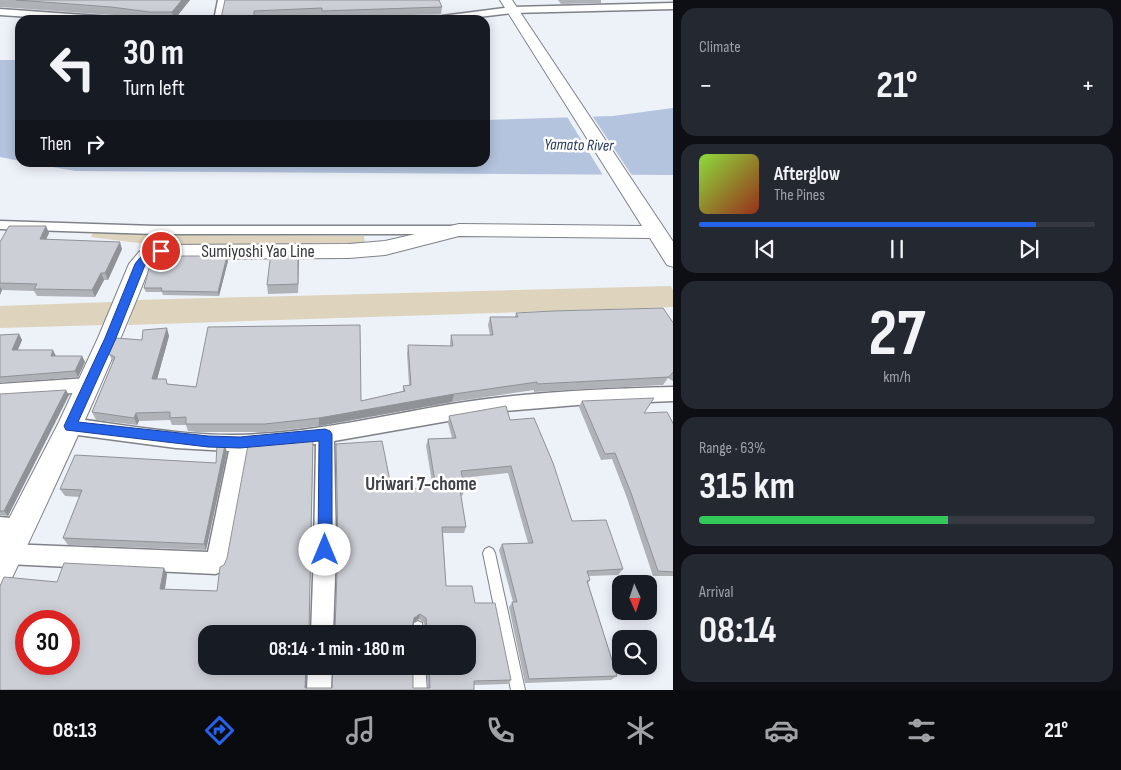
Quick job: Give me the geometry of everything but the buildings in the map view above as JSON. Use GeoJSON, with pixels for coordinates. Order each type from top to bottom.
{"type":"FeatureCollection","features":[{"type":"Feature","properties":{"kind":"main road"},"geometry":{"type":"LineString","coordinates":[[511,8],[673,259]]}},
{"type":"Feature","properties":{"kind":"main road","name":"Sumiyoshi Yao Line"},"geometry":{"type":"LineString","coordinates":[[4,562],[10,528],[70,426],[140,264],[153,252],[349,251],[384,248],[459,230],[653,229]]}},
{"type":"Feature","properties":{"kind":"street"},"geometry":{"type":"LineString","coordinates":[[219,15],[222,0]]}},
{"type":"Feature","properties":{"kind":"street"},"geometry":{"type":"LineString","coordinates":[[467,15],[511,8],[673,6]]}},
{"type":"Feature","properties":{"kind":"street"},"geometry":{"type":"LineString","coordinates":[[0,12],[42,15]]}},
{"type":"Feature","properties":{"kind":"street"},"geometry":{"type":"LineString","coordinates":[[0,225],[155,230],[459,230]]}},
{"type":"Feature","properties":{"kind":"street"},"geometry":{"type":"LineString","coordinates":[[0,391],[88,385]]}},
{"type":"Feature","properties":{"kind":"street"},"geometry":{"type":"LineString","coordinates":[[70,426],[208,442],[240,443],[325,434],[482,407],[578,397],[673,394]]}},
{"type":"Feature","properties":{"kind":"street"},"geometry":{"type":"LineString","coordinates":[[322,625],[325,550],[325,434]]}},
{"type":"Feature","properties":{"kind":"street"},"geometry":{"type":"LineString","coordinates":[[4,562],[216,563],[240,443]]}},
{"type":"Feature","properties":{"kind":"street"},"geometry":{"type":"LineString","coordinates":[[320,675],[320,690]]}},
{"type":"Feature","properties":{"kind":"lane"},"geometry":{"type":"LineString","coordinates":[[490,553],[518,690]]}},
{"type":"Feature","properties":{"kind":"lane"},"geometry":{"type":"LineString","coordinates":[[419,675],[420,690]]}},
{"type":"Feature","properties":{"kind":"shaded area"},"geometry":{"type":"Polygon","coordinates":[[[93,233],[148,234],[146,244],[91,237],[93,233]]]}},
{"type":"Feature","properties":{"kind":"shaded area"},"geometry":{"type":"Polygon","coordinates":[[[158,235],[364,236],[365,245],[155,245],[158,235]]]}},
{"type":"Feature","properties":{"kind":"shaded area"},"geometry":{"type":"Polygon","coordinates":[[[671,286],[673,290],[673,307],[128,325],[136,300],[671,286]]]}},
{"type":"Feature","properties":{"kind":"shaded area"},"geometry":{"type":"Polygon","coordinates":[[[113,302],[103,325],[0,328],[0,306],[113,302]]]}},
{"type":"Feature","properties":{"kind":"water"},"geometry":{"type":"Polygon","coordinates":[[[0,60],[15,60],[15,160],[0,157],[0,60]]]}},
{"type":"Feature","properties":{"kind":"water","name":"Yamato River"},"geometry":{"type":"Polygon","coordinates":[[[673,108],[673,175],[75,171],[52,167],[490,167],[490,120],[613,116],[673,108]]]}},
{"type":"Feature","properties":{"kind":"pier"},"geometry":{"type":"Polygon","coordinates":[[[591,114],[633,177],[604,177],[566,115],[591,114]]]}},
{"type":"Feature","properties":{"kind":"district","name":"Uriwari 7-chome"},"geometry":{"type":"Point","coordinates":[421,483]}},
{"type":"Feature","properties":{"kind":"route"},"geometry":{"type":"LineString","coordinates":[[161,251],[153,252],[140,264],[110,338],[70,426],[208,442],[240,443],[325,434],[325,550]]}}]}
